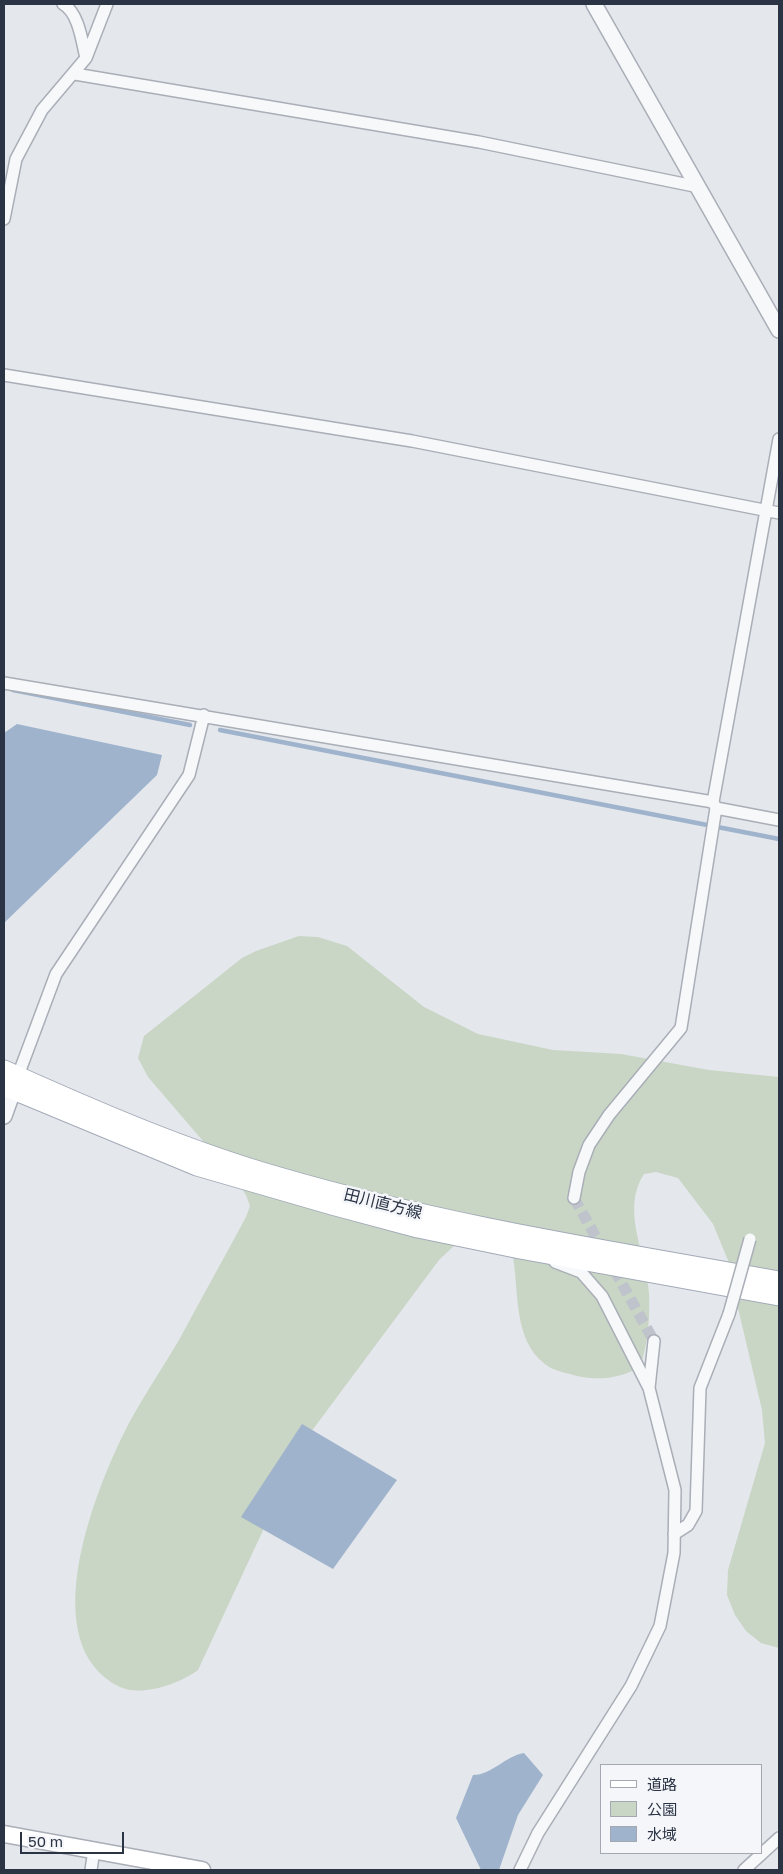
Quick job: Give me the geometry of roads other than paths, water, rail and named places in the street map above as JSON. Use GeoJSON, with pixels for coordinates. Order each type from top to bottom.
{"type":"FeatureCollection","features":[{"type":"Feature","properties":{"kind":"main road","name":"田川直方線"},"geometry":{"type":"LineString","coordinates":[[10,1081],[197,1166],[418,1228],[520,1249],[779,1296]]}},
{"type":"Feature","properties":{"kind":"main road","name":"田川直方線"},"geometry":{"type":"LineString","coordinates":[[10,1081],[184,1145],[279,1177],[422,1214],[779,1281]]}},
{"type":"Feature","properties":{"kind":"main road"},"geometry":{"type":"LineString","coordinates":[[4,1834],[202,1870]]}},
{"type":"Feature","properties":{"kind":"street"},"geometry":{"type":"LineString","coordinates":[[63,4],[79,26],[86,58]]}},
{"type":"Feature","properties":{"kind":"street"},"geometry":{"type":"LineString","coordinates":[[4,219],[16,159],[42,110],[75,74],[86,58],[107,4]]}},
{"type":"Feature","properties":{"kind":"street"},"geometry":{"type":"LineString","coordinates":[[594,4],[779,330]]}},
{"type":"Feature","properties":{"kind":"street"},"geometry":{"type":"LineString","coordinates":[[75,74],[479,142],[699,187]]}},
{"type":"Feature","properties":{"kind":"street"},"geometry":{"type":"LineString","coordinates":[[4,375],[412,441],[773,512]]}},
{"type":"Feature","properties":{"kind":"street"},"geometry":{"type":"LineString","coordinates":[[574,1198],[579,1172],[589,1145],[609,1115],[681,1028],[714,805],[773,512],[779,439]]}},
{"type":"Feature","properties":{"kind":"street"},"geometry":{"type":"LineString","coordinates":[[4,683],[204,715],[714,805],[779,820]]}},
{"type":"Feature","properties":{"kind":"street"},"geometry":{"type":"LineString","coordinates":[[4,1116],[10,1081],[56,974],[189,774],[204,715]]}},
{"type":"Feature","properties":{"kind":"street"},"geometry":{"type":"LineString","coordinates":[[674,1534],[688,1525],[696,1511],[700,1388],[729,1314],[750,1239]]}},
{"type":"Feature","properties":{"kind":"street"},"geometry":{"type":"LineString","coordinates":[[520,1249],[581,1272],[602,1296],[649,1388],[675,1490],[674,1553],[660,1626],[631,1686],[538,1834],[520,1870]]}},
{"type":"Feature","properties":{"kind":"street"},"geometry":{"type":"LineString","coordinates":[[649,1388],[654,1341]]}},
{"type":"Feature","properties":{"kind":"street"},"geometry":{"type":"LineString","coordinates":[[763,1853],[779,1838]]}},
{"type":"Feature","properties":{"kind":"street"},"geometry":{"type":"LineString","coordinates":[[91,1870],[94,1850]]}},
{"type":"Feature","properties":{"kind":"street"},"geometry":{"type":"LineString","coordinates":[[744,1870],[762,1854]]}},
{"type":"Feature","properties":{"kind":"water"},"geometry":{"type":"Polygon","coordinates":[[[17,724],[162,755],[157,775],[4,923],[4,733],[17,724]]]}},
{"type":"Feature","properties":{"kind":"water"},"geometry":{"type":"Polygon","coordinates":[[[302,1424],[397,1480],[333,1569],[241,1517],[302,1424]]]}},
{"type":"Feature","properties":{"kind":"water"},"geometry":{"type":"Polygon","coordinates":[[[524,1753],[543,1775],[518,1815],[499,1870],[481,1870],[456,1818],[473,1775],[486,1772],[524,1753]]]}},
{"type":"Feature","properties":{"kind":"waterway"},"geometry":{"type":"LineString","coordinates":[[13,690],[190,725]]}},
{"type":"Feature","properties":{"kind":"waterway"},"geometry":{"type":"LineString","coordinates":[[220,730],[779,839]]}},
{"type":"Feature","properties":{"kind":"tunnel"},"geometry":{"type":"LineString","coordinates":[[574,1198],[654,1341]]}}]}
